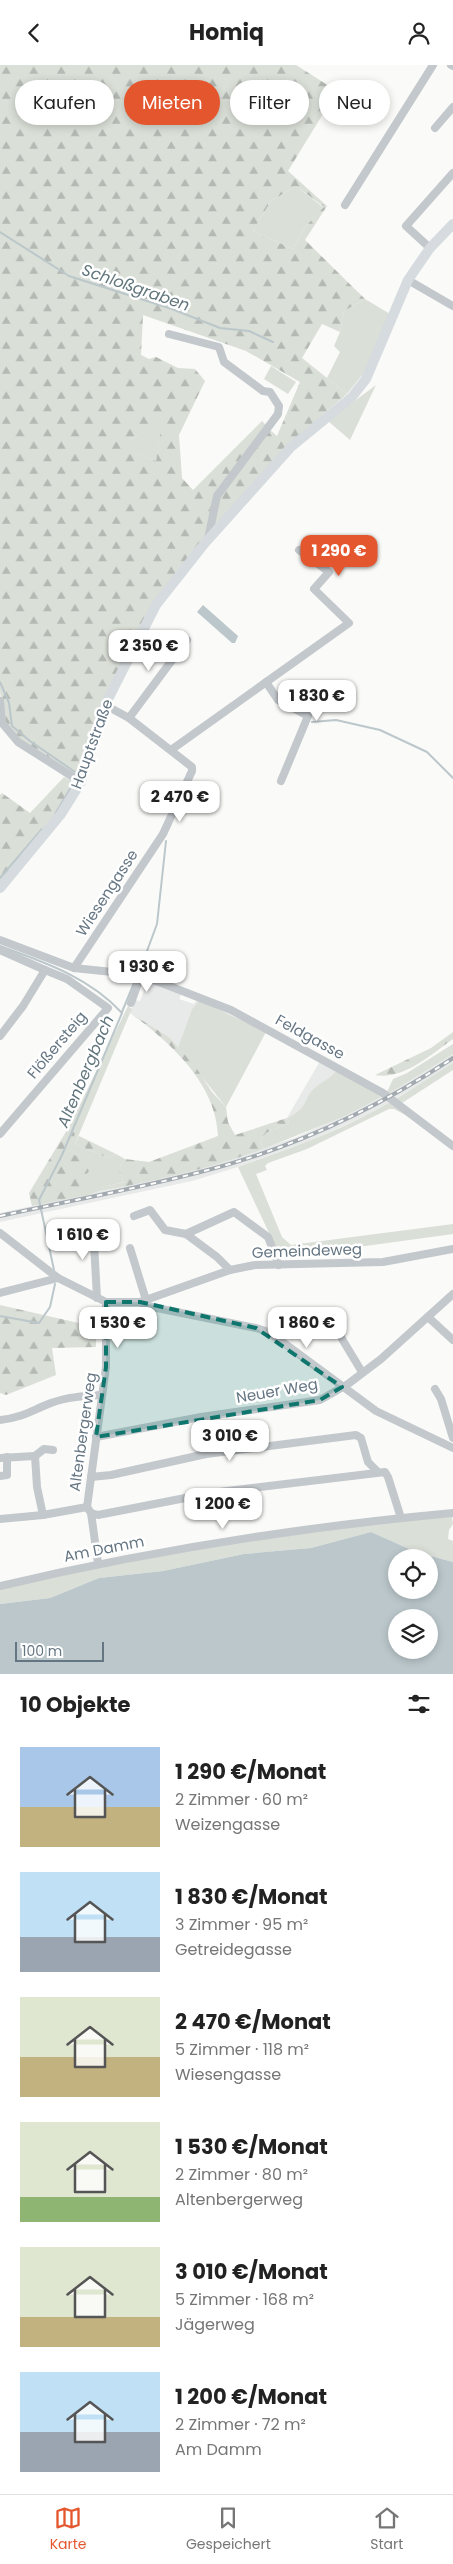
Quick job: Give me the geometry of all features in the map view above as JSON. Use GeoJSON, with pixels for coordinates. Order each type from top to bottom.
{"type":"FeatureCollection","features":[{"type":"Feature","properties":{"kind":"main road","name":"Hauptstraße"},"geometry":{"type":"LineString","coordinates":[[0,888],[61,814],[81,781],[105,705],[156,605],[206,542],[291,447],[352,397],[366,379],[408,280],[430,248],[453,224]]}},
{"type":"Feature","properties":{"kind":"street"},"geometry":{"type":"LineString","coordinates":[[345,205],[433,65]]}},
{"type":"Feature","properties":{"kind":"street"},"geometry":{"type":"LineString","coordinates":[[435,128],[453,107]]}},
{"type":"Feature","properties":{"kind":"street"},"geometry":{"type":"LineString","coordinates":[[430,248],[406,225],[453,173]]}},
{"type":"Feature","properties":{"kind":"street"},"geometry":{"type":"LineString","coordinates":[[408,280],[453,305]]}},
{"type":"Feature","properties":{"kind":"street"},"geometry":{"type":"LineString","coordinates":[[169,334],[219,347],[224,362],[249,382],[263,391],[270,392],[279,406],[278,414],[217,496],[206,542]]}},
{"type":"Feature","properties":{"kind":"street"},"geometry":{"type":"LineString","coordinates":[[170,750],[349,623],[314,589],[329,572],[299,550]]}},
{"type":"Feature","properties":{"kind":"street"},"geometry":{"type":"LineString","coordinates":[[129,718],[187,640]]}},
{"type":"Feature","properties":{"kind":"street"},"geometry":{"type":"LineString","coordinates":[[266,682],[278,700],[308,716],[281,781]]}},
{"type":"Feature","properties":{"kind":"street"},"geometry":{"type":"LineString","coordinates":[[0,701],[2,723],[18,742],[81,781]]}},
{"type":"Feature","properties":{"kind":"street","name":"Wiesengasse"},"geometry":{"type":"LineString","coordinates":[[74,968],[163,833],[192,771],[192,767],[129,718],[105,705]]}},
{"type":"Feature","properties":{"kind":"street","name":"Feldgasse"},"geometry":{"type":"LineString","coordinates":[[0,940],[74,968],[141,975],[231,1010],[389,1096],[453,1146]]}},
{"type":"Feature","properties":{"kind":"street"},"geometry":{"type":"LineString","coordinates":[[0,951],[45,970],[24,1006],[0,1036]]}},
{"type":"Feature","properties":{"kind":"street","name":"Flößersteig"},"geometry":{"type":"LineString","coordinates":[[0,1134],[108,1008],[67,979],[45,970]]}},
{"type":"Feature","properties":{"kind":"street"},"geometry":{"type":"LineString","coordinates":[[131,1003],[141,975]]}},
{"type":"Feature","properties":{"kind":"street"},"geometry":{"type":"LineString","coordinates":[[134,1216],[150,1210],[165,1230],[186,1234],[230,1270]]}},
{"type":"Feature","properties":{"kind":"street"},"geometry":{"type":"LineString","coordinates":[[186,1234],[234,1212],[268,1237],[279,1265]]}},
{"type":"Feature","properties":{"kind":"street"},"geometry":{"type":"LineString","coordinates":[[0,1233],[58,1278],[106,1302]]}},
{"type":"Feature","properties":{"kind":"street"},"geometry":{"type":"LineString","coordinates":[[97,1298],[94,1243],[101,1239]]}},
{"type":"Feature","properties":{"kind":"street"},"geometry":{"type":"LineString","coordinates":[[130,1248],[143,1301],[152,1307],[269,1332],[376,1411],[453,1449]]}},
{"type":"Feature","properties":{"kind":"street","name":"Gemeindeweg"},"geometry":{"type":"LineString","coordinates":[[106,1302],[143,1301],[230,1270],[255,1265],[383,1262],[453,1249]]}},
{"type":"Feature","properties":{"kind":"street"},"geometry":{"type":"LineString","coordinates":[[0,1293],[58,1278]]}},
{"type":"Feature","properties":{"kind":"street","name":"Neuer Weg"},"geometry":{"type":"LineString","coordinates":[[96,1437],[201,1417],[320,1400],[381,1359],[453,1294]]}},
{"type":"Feature","properties":{"kind":"street","name":"Altenbergerweg"},"geometry":{"type":"LineString","coordinates":[[98,1563],[89,1510],[90,1477],[106,1367],[106,1302]]}},
{"type":"Feature","properties":{"kind":"street"},"geometry":{"type":"LineString","coordinates":[[428,1317],[453,1340]]}},
{"type":"Feature","properties":{"kind":"street"},"geometry":{"type":"LineString","coordinates":[[333,1324],[362,1372]]}},
{"type":"Feature","properties":{"kind":"street"},"geometry":{"type":"LineString","coordinates":[[435,1389],[441,1399],[453,1438]]}},
{"type":"Feature","properties":{"kind":"street"},"geometry":{"type":"LineString","coordinates":[[0,1420],[24,1416],[52,1402],[101,1395]]}},
{"type":"Feature","properties":{"kind":"street"},"geometry":{"type":"LineString","coordinates":[[90,1477],[111,1475],[206,1454],[356,1435],[361,1438],[368,1462],[378,1473]]}},
{"type":"Feature","properties":{"kind":"street"},"geometry":{"type":"LineString","coordinates":[[0,1476],[7,1475],[3,1457],[35,1457],[44,1449],[53,1449]]}},
{"type":"Feature","properties":{"kind":"street"},"geometry":{"type":"LineString","coordinates":[[35,1457],[37,1487],[43,1515]]}},
{"type":"Feature","properties":{"kind":"street"},"geometry":{"type":"LineString","coordinates":[[0,1519],[89,1510],[98,1515],[211,1493],[385,1472],[401,1518]]}},
{"type":"Feature","properties":{"kind":"street","name":"Am Damm"},"geometry":{"type":"LineString","coordinates":[[0,1586],[98,1563],[217,1542],[453,1513]]}},
{"type":"Feature","properties":{"kind":"highlighted area"},"geometry":{"type":"Polygon","coordinates":[[[106,1302],[140,1302],[256,1328],[342,1387],[320,1400],[96,1437],[106,1367],[106,1302]]]}},
{"type":"Feature","properties":{"kind":"shaded area"},"geometry":{"type":"Polygon","coordinates":[[[203,605],[238,636],[235,643],[232,643],[197,612],[203,605]]]}},
{"type":"Feature","properties":{"kind":"shaded area"},"geometry":{"type":"Polygon","coordinates":[[[148,980],[182,993],[179,999],[194,1004],[197,999],[199,1000],[192,1009],[178,1047],[169,1037],[130,1013],[135,1000],[140,1001],[148,980]]]}},
{"type":"Feature","properties":{"kind":"shaded area"},"geometry":{"type":"Polygon","coordinates":[[[453,1054],[453,1063],[438,1073],[372,1113],[314,1139],[238,1167],[192,1181],[0,1222],[0,1213],[193,1171],[297,1137],[390,1093],[453,1054]]]}},
{"type":"Feature","properties":{"kind":"shaded area"},"geometry":{"type":"Polygon","coordinates":[[[320,1061],[337,1070],[331,1079],[315,1088],[301,1111],[287,1118],[320,1061]]]}},
{"type":"Feature","properties":{"kind":"shaded area"},"geometry":{"type":"Polygon","coordinates":[[[371,1532],[409,1549],[388,1549],[388,1599],[438,1599],[438,1558],[453,1562],[453,1674],[0,1674],[0,1604],[50,1598],[99,1578],[163,1571],[244,1554],[311,1548],[371,1532]]]}},
{"type":"Feature","properties":{"kind":"green space"},"geometry":{"type":"Polygon","coordinates":[[[0,65],[296,65],[320,80],[319,120],[288,171],[327,206],[305,240],[365,299],[344,311],[340,332],[322,324],[302,358],[347,394],[297,437],[209,535],[219,497],[269,429],[277,436],[300,382],[246,351],[143,315],[141,355],[149,359],[156,357],[178,368],[195,369],[205,381],[179,435],[182,478],[193,490],[262,421],[267,426],[215,495],[205,540],[153,604],[79,778],[17,738],[4,721],[0,692],[0,65]],[[296,186],[271,201],[253,231],[293,249],[304,228],[324,207],[296,186]],[[162,424],[131,439],[129,451],[156,461],[162,424]]]}},
{"type":"Feature","properties":{"kind":"green space"},"geometry":{"type":"Polygon","coordinates":[[[296,186],[324,208],[304,228],[293,249],[253,231],[271,201],[296,186]]]}},
{"type":"Feature","properties":{"kind":"green space"},"geometry":{"type":"Polygon","coordinates":[[[365,299],[390,314],[363,374],[347,394],[327,378],[340,352],[334,346],[340,332],[344,311],[365,299]]]}},
{"type":"Feature","properties":{"kind":"green space"},"geometry":{"type":"Polygon","coordinates":[[[271,366],[296,382],[288,394],[264,379],[271,366]]]}},
{"type":"Feature","properties":{"kind":"green space"},"geometry":{"type":"Polygon","coordinates":[[[376,385],[350,440],[328,421],[376,385]]]}},
{"type":"Feature","properties":{"kind":"green space"},"geometry":{"type":"Polygon","coordinates":[[[163,423],[156,461],[128,451],[131,439],[163,423]]]}},
{"type":"Feature","properties":{"kind":"green space"},"geometry":{"type":"Polygon","coordinates":[[[64,777],[76,783],[51,823],[0,884],[0,795],[2,793],[30,813],[64,777]]]}},
{"type":"Feature","properties":{"kind":"green space"},"geometry":{"type":"Polygon","coordinates":[[[199,1000],[266,1032],[226,1107],[178,1047],[192,1009],[199,1000]]]}},
{"type":"Feature","properties":{"kind":"green space"},"geometry":{"type":"Polygon","coordinates":[[[128,1006],[132,1009],[75,1144],[108,1158],[116,1154],[125,1159],[118,1169],[124,1182],[100,1188],[100,1191],[87,1195],[67,1152],[75,1134],[70,1125],[128,1006]]]}},
{"type":"Feature","properties":{"kind":"green space"},"geometry":{"type":"Polygon","coordinates":[[[130,1013],[169,1037],[195,1066],[212,1092],[226,1107],[228,1122],[235,1135],[287,1118],[289,1123],[266,1133],[260,1141],[263,1149],[223,1163],[182,1174],[100,1191],[100,1188],[124,1182],[118,1169],[125,1159],[149,1162],[218,1136],[215,1117],[200,1081],[175,1051],[130,1013]]]}},
{"type":"Feature","properties":{"kind":"green space"},"geometry":{"type":"Polygon","coordinates":[[[453,1032],[453,1039],[416,1065],[396,1074],[386,1076],[375,1075],[431,1048],[453,1032]]]}},
{"type":"Feature","properties":{"kind":"green space"},"geometry":{"type":"Polygon","coordinates":[[[453,1044],[453,1054],[390,1093],[387,1092],[393,1079],[407,1073],[453,1044]]]}},
{"type":"Feature","properties":{"kind":"green space"},"geometry":{"type":"Polygon","coordinates":[[[453,1063],[453,1070],[402,1103],[396,1099],[453,1063]]]}},
{"type":"Feature","properties":{"kind":"green space"},"geometry":{"type":"Polygon","coordinates":[[[337,1070],[385,1095],[345,1116],[263,1149],[260,1141],[266,1133],[289,1123],[287,1118],[300,1110],[312,1091],[337,1070]]]}},
{"type":"Feature","properties":{"kind":"green space"},"geometry":{"type":"Polygon","coordinates":[[[392,1101],[415,1120],[394,1109],[389,1109],[307,1149],[268,1163],[265,1166],[267,1170],[256,1174],[282,1237],[291,1245],[453,1224],[453,1234],[285,1257],[279,1254],[238,1167],[336,1130],[392,1101]]]}},
{"type":"Feature","properties":{"kind":"green space"},"geometry":{"type":"Polygon","coordinates":[[[70,1125],[75,1134],[68,1152],[81,1158],[89,1171],[85,1176],[89,1185],[86,1190],[87,1195],[32,1206],[29,1193],[70,1125]]]}},
{"type":"Feature","properties":{"kind":"green space"},"geometry":{"type":"Polygon","coordinates":[[[79,1136],[116,1154],[108,1158],[75,1144],[79,1136]]]}},
{"type":"Feature","properties":{"kind":"green space"},"geometry":{"type":"Polygon","coordinates":[[[0,1305],[96,1327],[96,1347],[52,1348],[56,1375],[6,1395],[0,1393],[0,1305]]]}},
{"type":"Feature","properties":{"kind":"green space"},"geometry":{"type":"Polygon","coordinates":[[[452,1517],[453,1524],[449,1530],[448,1539],[453,1541],[453,1562],[438,1558],[438,1549],[409,1549],[371,1532],[311,1548],[244,1554],[163,1571],[99,1578],[50,1598],[0,1604],[0,1588],[225,1544],[338,1527],[452,1517]]]}},
{"type":"Feature","properties":{"kind":"waterway","name":"Schloßgraben"},"geometry":{"type":"LineString","coordinates":[[0,232],[69,276],[172,309],[220,328],[249,331],[273,342]]}},
{"type":"Feature","properties":{"kind":"waterway"},"geometry":{"type":"LineString","coordinates":[[0,682],[9,703],[12,726],[75,772]]}},
{"type":"Feature","properties":{"kind":"waterway"},"geometry":{"type":"LineString","coordinates":[[312,722],[336,720],[380,730],[427,752],[453,778]]}},
{"type":"Feature","properties":{"kind":"waterway"},"geometry":{"type":"LineString","coordinates":[[55,814],[73,784]]}},
{"type":"Feature","properties":{"kind":"waterway"},"geometry":{"type":"LineString","coordinates":[[0,878],[42,829]]}},
{"type":"Feature","properties":{"kind":"waterway"},"geometry":{"type":"LineString","coordinates":[[140,970],[157,924],[166,841]]}},
{"type":"Feature","properties":{"kind":"waterway","name":"Altenbergbach"},"geometry":{"type":"LineString","coordinates":[[0,946],[49,965],[80,980],[109,1000],[122,1013],[62,1155],[39,1200],[54,1270]]}},
{"type":"Feature","properties":{"kind":"waterway"},"geometry":{"type":"LineString","coordinates":[[122,1012],[136,978]]}},
{"type":"Feature","properties":{"kind":"waterway","name":"Altenbergbach"},"geometry":{"type":"LineString","coordinates":[[0,1316],[39,1323],[50,1307],[55,1284]]}},
{"type":"Feature","properties":{"kind":"railway"},"geometry":{"type":"LineString","coordinates":[[0,1216],[165,1181],[250,1158],[311,1135],[370,1107],[453,1058]]}}]}
